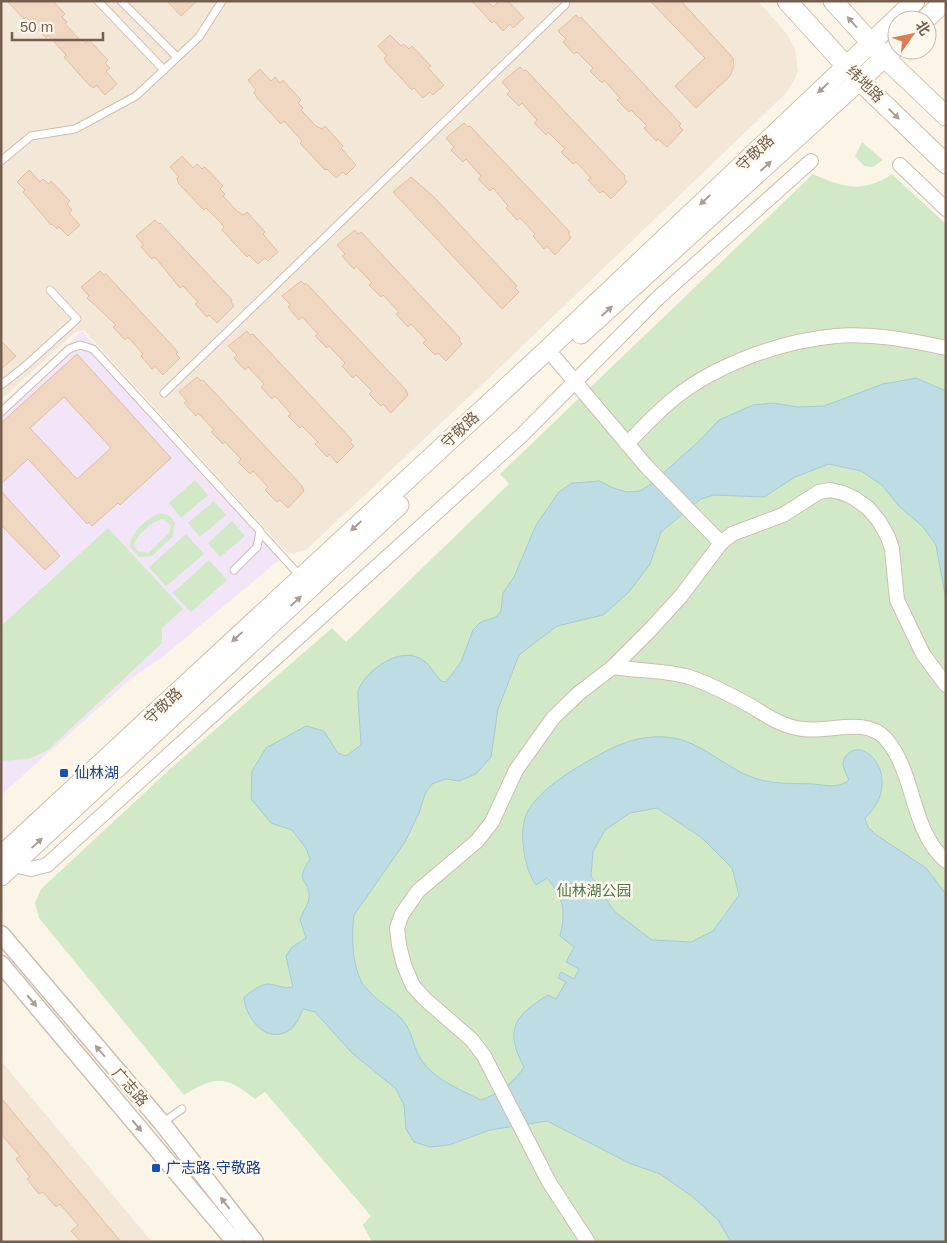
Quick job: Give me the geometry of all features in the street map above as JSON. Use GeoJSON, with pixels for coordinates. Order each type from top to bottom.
{"type":"FeatureCollection","features":[{"type":"Feature","properties":{"kind":"main road","name":"纬地路"},"geometry":{"type":"LineString","coordinates":[[787,1],[846,66],[946,164]]}},
{"type":"Feature","properties":{"kind":"main road"},"geometry":{"type":"LineString","coordinates":[[833,1],[871,43],[887,50]]}},
{"type":"Feature","properties":{"kind":"main road","name":"守敬路"},"geometry":{"type":"LineString","coordinates":[[5,866],[302,577],[547,350],[915,1]]}},
{"type":"Feature","properties":{"kind":"main road"},"geometry":{"type":"LineString","coordinates":[[936,10],[945,1]]}},
{"type":"Feature","properties":{"kind":"main road","name":"守敬路"},"geometry":{"type":"LineString","coordinates":[[5,866],[555,358],[887,56]]}},
{"type":"Feature","properties":{"kind":"main road"},"geometry":{"type":"LineString","coordinates":[[898,60],[946,116]]}},
{"type":"Feature","properties":{"kind":"street"},"geometry":{"type":"LineString","coordinates":[[5,866],[31,869],[47,865],[521,436],[659,297],[811,161]]}},
{"type":"Feature","properties":{"kind":"street"},"geometry":{"type":"LineString","coordinates":[[900,165],[946,210]]}},
{"type":"Feature","properties":{"kind":"street"},"geometry":{"type":"LineString","coordinates":[[628,444],[657,413],[696,383],[745,360],[776,349],[837,336],[875,336],[946,348]]}},
{"type":"Feature","properties":{"kind":"street"},"geometry":{"type":"LineString","coordinates":[[555,358],[646,466],[720,543]]}},
{"type":"Feature","properties":{"kind":"street"},"geometry":{"type":"LineString","coordinates":[[588,1242],[549,1182],[495,1075],[472,1040],[426,1000],[413,986],[404,965],[397,928],[402,914],[418,891],[477,841],[492,822],[516,770],[552,718],[579,693],[614,667],[681,596],[720,543],[732,534],[794,510],[820,492],[830,490],[854,498],[868,508],[879,521],[892,549],[897,600],[923,654],[946,685]]}},
{"type":"Feature","properties":{"kind":"street"},"geometry":{"type":"LineString","coordinates":[[614,667],[688,677],[716,688],[774,720],[791,727],[804,730],[860,727],[878,732],[893,750],[902,768],[931,844],[946,861]]}},
{"type":"Feature","properties":{"kind":"street","name":"广志路"},"geometry":{"type":"LineString","coordinates":[[1,934],[162,1123],[256,1242]]}},
{"type":"Feature","properties":{"kind":"street","name":"广志路"},"geometry":{"type":"LineString","coordinates":[[1,964],[235,1242]]}},
{"type":"Feature","properties":{"kind":"lane"},"geometry":{"type":"LineString","coordinates":[[98,1],[164,70]]}},
{"type":"Feature","properties":{"kind":"lane"},"geometry":{"type":"LineString","coordinates":[[121,1],[177,57]]}},
{"type":"Feature","properties":{"kind":"lane"},"geometry":{"type":"LineString","coordinates":[[1,161],[30,136],[75,129],[136,96],[199,37],[222,1]]}},
{"type":"Feature","properties":{"kind":"lane"},"geometry":{"type":"LineString","coordinates":[[164,393],[544,26],[565,5],[566,1]]}},
{"type":"Feature","properties":{"kind":"lane"},"geometry":{"type":"LineString","coordinates":[[1,384],[24,367],[77,320],[50,290]]}},
{"type":"Feature","properties":{"kind":"lane"},"geometry":{"type":"LineString","coordinates":[[1,412],[69,349],[80,346],[93,349],[302,577]]}},
{"type":"Feature","properties":{"kind":"lane"},"geometry":{"type":"LineString","coordinates":[[234,570],[257,547],[260,531]]}},
{"type":"Feature","properties":{"kind":"lane"},"geometry":{"type":"LineString","coordinates":[[162,1123],[182,1109]]}},
{"type":"Feature","properties":{"kind":"shaded area"},"geometry":{"type":"Polygon","coordinates":[[[1,1],[758,1],[787,34],[795,48],[798,72],[784,95],[489,378],[306,550],[291,554],[285,551],[84,330],[74,333],[1,400],[1,1]]]}},
{"type":"Feature","properties":{"kind":"shaded area"},"geometry":{"type":"Polygon","coordinates":[[[82,331],[279,548],[281,555],[278,561],[160,659],[132,678],[1,795],[1,404],[82,331]]]}},
{"type":"Feature","properties":{"kind":"shaded area"},"geometry":{"type":"Polygon","coordinates":[[[1,1061],[152,1242],[1,1242],[1,1061]]]}},
{"type":"Feature","properties":{"kind":"green space"},"geometry":{"type":"Polygon","coordinates":[[[862,142],[883,160],[873,167],[864,166],[855,156],[862,142]]]}},
{"type":"Feature","properties":{"kind":"green space","name":"仙林湖公园"},"geometry":{"type":"Polygon","coordinates":[[[813,174],[834,183],[863,186],[882,180],[892,174],[946,224],[946,1242],[372,1242],[363,1225],[371,1216],[265,1092],[255,1099],[228,1082],[213,1081],[195,1088],[184,1095],[39,918],[35,903],[41,889],[171,768],[332,628],[346,642],[509,484],[500,474],[813,174]]]}},
{"type":"Feature","properties":{"kind":"green space"},"geometry":{"type":"Polygon","coordinates":[[[195,480],[208,495],[181,518],[169,503],[195,480]]]}},
{"type":"Feature","properties":{"kind":"green space"},"geometry":{"type":"Polygon","coordinates":[[[214,501],[226,515],[200,537],[188,523],[214,501]]]}},
{"type":"Feature","properties":{"kind":"green space"},"geometry":{"type":"Polygon","coordinates":[[[161,513],[170,516],[175,523],[173,536],[152,556],[139,557],[130,547],[133,537],[140,526],[161,513]],[[163,519],[154,522],[141,533],[134,546],[138,551],[148,553],[169,533],[171,526],[163,519]]]}},
{"type":"Feature","properties":{"kind":"green space"},"geometry":{"type":"Polygon","coordinates":[[[232,521],[245,536],[220,557],[208,543],[232,521]]]}},
{"type":"Feature","properties":{"kind":"green space"},"geometry":{"type":"Polygon","coordinates":[[[108,528],[183,609],[162,628],[162,643],[48,750],[29,759],[1,761],[1,626],[108,528]]]}},
{"type":"Feature","properties":{"kind":"green space"},"geometry":{"type":"Polygon","coordinates":[[[186,534],[204,554],[166,586],[149,567],[186,534]]]}},
{"type":"Feature","properties":{"kind":"green space"},"geometry":{"type":"Polygon","coordinates":[[[209,560],[227,580],[191,612],[173,593],[209,560]]]}},
{"type":"Feature","properties":{"kind":"water"},"geometry":{"type":"Polygon","coordinates":[[[916,378],[946,391],[946,600],[936,545],[923,527],[898,505],[882,485],[861,471],[829,464],[795,477],[764,497],[714,495],[701,499],[661,532],[650,564],[629,592],[603,615],[557,626],[519,655],[498,709],[491,757],[476,774],[459,781],[446,779],[432,784],[425,794],[419,813],[405,842],[354,915],[353,949],[356,967],[362,983],[373,995],[402,1019],[424,1064],[447,1083],[481,1100],[506,1087],[524,1067],[518,1054],[514,1033],[520,1017],[548,995],[556,999],[566,982],[558,978],[561,972],[574,979],[579,969],[566,962],[574,947],[560,936],[563,912],[557,892],[547,878],[536,885],[528,870],[523,839],[524,821],[537,798],[568,773],[602,753],[642,738],[676,738],[698,747],[738,771],[764,781],[832,786],[841,785],[849,780],[843,765],[845,757],[855,750],[863,751],[871,756],[878,765],[882,776],[882,790],[876,804],[865,818],[868,827],[875,834],[926,868],[946,894],[946,1242],[731,1242],[718,1220],[693,1197],[660,1174],[629,1163],[547,1121],[490,1130],[449,1145],[430,1147],[414,1142],[406,1129],[404,1105],[396,1089],[352,1053],[315,1012],[303,1009],[294,1026],[284,1033],[269,1033],[256,1025],[245,1004],[244,997],[266,984],[286,988],[293,987],[286,956],[292,947],[306,938],[300,920],[309,898],[308,887],[303,877],[305,867],[310,859],[306,848],[292,830],[271,823],[251,799],[252,771],[266,748],[306,726],[324,731],[338,753],[346,756],[361,745],[358,691],[361,684],[366,677],[388,660],[405,655],[413,656],[426,663],[441,681],[446,682],[461,662],[473,630],[481,622],[496,617],[501,611],[503,593],[514,577],[536,525],[559,492],[572,483],[600,481],[613,488],[627,492],[640,491],[651,484],[699,441],[719,420],[753,405],[773,403],[797,407],[824,406],[883,384],[916,378]],[[657,808],[630,813],[605,830],[593,852],[591,876],[614,911],[652,940],[691,942],[713,931],[739,895],[732,868],[702,838],[657,808]]]}},
{"type":"Feature","properties":{"kind":"building"},"geometry":{"type":"Polygon","coordinates":[[[7,1],[53,1],[65,14],[62,17],[67,22],[65,24],[80,40],[86,43],[89,40],[108,60],[105,63],[110,68],[106,71],[117,84],[105,95],[96,85],[94,88],[89,85],[64,57],[66,55],[48,35],[46,38],[7,1]]]}},
{"type":"Feature","properties":{"kind":"building"},"geometry":{"type":"Polygon","coordinates":[[[167,1],[197,1],[181,16],[167,1]]]}},
{"type":"Feature","properties":{"kind":"building"},"geometry":{"type":"Polygon","coordinates":[[[472,1],[488,1],[493,7],[499,1],[508,1],[524,18],[513,28],[510,24],[503,31],[494,21],[492,23],[472,1]]]}},
{"type":"Feature","properties":{"kind":"building"},"geometry":{"type":"Polygon","coordinates":[[[650,1],[681,1],[733,58],[734,66],[730,76],[696,108],[675,86],[705,58],[650,1]]]}},
{"type":"Feature","properties":{"kind":"building"},"geometry":{"type":"Polygon","coordinates":[[[576,15],[579,19],[581,17],[681,124],[679,126],[683,130],[667,147],[658,139],[656,141],[644,128],[647,126],[631,110],[629,112],[617,100],[620,98],[604,80],[602,83],[590,71],[593,68],[577,52],[574,54],[563,42],[566,39],[558,31],[576,15]]]}},
{"type":"Feature","properties":{"kind":"building"},"geometry":{"type":"Polygon","coordinates":[[[390,35],[401,46],[404,44],[409,49],[412,46],[431,66],[428,68],[444,85],[433,95],[430,92],[423,98],[414,88],[412,90],[387,63],[384,58],[387,56],[378,46],[390,35]]]}},
{"type":"Feature","properties":{"kind":"building"},"geometry":{"type":"Polygon","coordinates":[[[520,67],[524,71],[526,70],[625,176],[624,178],[627,182],[611,199],[603,191],[600,193],[588,180],[591,178],[576,162],[573,164],[561,152],[565,149],[548,132],[546,135],[534,123],[537,120],[522,103],[519,106],[507,94],[510,91],[502,82],[520,67]]]}},
{"type":"Feature","properties":{"kind":"building"},"geometry":{"type":"Polygon","coordinates":[[[260,69],[271,81],[275,77],[280,83],[283,80],[301,100],[298,103],[303,108],[301,110],[316,126],[322,129],[325,126],[343,146],[341,148],[356,165],[346,175],[343,172],[336,178],[327,169],[325,170],[300,143],[302,141],[284,121],[281,124],[257,98],[254,92],[256,90],[248,80],[260,69]]]}},
{"type":"Feature","properties":{"kind":"building"},"geometry":{"type":"Polygon","coordinates":[[[464,123],[468,127],[470,126],[570,232],[568,233],[571,238],[555,255],[547,246],[544,249],[533,236],[535,234],[520,218],[517,220],[506,208],[508,206],[493,188],[490,191],[478,179],[481,176],[466,159],[463,162],[451,150],[454,147],[446,138],[464,123]]]}},
{"type":"Feature","properties":{"kind":"building"},"geometry":{"type":"Polygon","coordinates":[[[182,156],[193,168],[197,164],[202,169],[205,167],[223,186],[220,189],[225,194],[223,196],[238,212],[244,215],[247,212],[265,232],[263,234],[278,252],[268,261],[265,258],[258,264],[249,255],[247,257],[222,230],[224,227],[221,223],[206,208],[204,210],[179,184],[177,178],[179,177],[170,167],[182,156]]]}},
{"type":"Feature","properties":{"kind":"building"},"geometry":{"type":"Polygon","coordinates":[[[29,170],[40,182],[43,179],[49,184],[51,181],[70,201],[67,204],[72,210],[69,213],[80,225],[68,236],[59,227],[57,229],[51,225],[17,182],[29,170]]]}},
{"type":"Feature","properties":{"kind":"building"},"geometry":{"type":"Polygon","coordinates":[[[411,177],[434,197],[517,286],[515,288],[519,292],[502,309],[393,192],[411,177]]]}},
{"type":"Feature","properties":{"kind":"building"},"geometry":{"type":"Polygon","coordinates":[[[155,220],[160,223],[232,300],[231,302],[234,306],[217,323],[209,315],[207,317],[195,304],[198,302],[183,286],[180,288],[155,257],[152,259],[141,247],[144,245],[136,236],[155,220]]]}},
{"type":"Feature","properties":{"kind":"building"},"geometry":{"type":"Polygon","coordinates":[[[355,230],[358,234],[361,232],[460,338],[459,340],[462,344],[446,361],[438,353],[435,355],[423,343],[426,340],[411,324],[408,327],[396,314],[399,312],[383,295],[381,297],[369,285],[372,283],[356,266],[354,269],[342,256],[345,254],[337,245],[355,230]]]}},
{"type":"Feature","properties":{"kind":"building"},"geometry":{"type":"Polygon","coordinates":[[[100,271],[104,275],[106,274],[178,352],[176,354],[180,358],[163,375],[155,366],[152,369],[141,356],[143,354],[128,337],[125,340],[113,327],[116,325],[87,298],[89,296],[81,287],[100,271]]]}},
{"type":"Feature","properties":{"kind":"building"},"geometry":{"type":"Polygon","coordinates":[[[301,281],[307,284],[406,390],[408,395],[391,413],[383,404],[381,406],[369,394],[372,391],[356,375],[353,378],[342,366],[345,363],[329,346],[327,348],[315,336],[318,334],[302,317],[299,320],[288,307],[291,305],[282,296],[301,281]]]}},
{"type":"Feature","properties":{"kind":"building"},"geometry":{"type":"Polygon","coordinates":[[[247,331],[250,335],[253,334],[352,440],[350,442],[354,446],[337,463],[329,454],[327,457],[315,444],[318,442],[302,426],[300,428],[288,416],[291,414],[275,396],[272,399],[261,387],[264,384],[248,367],[245,370],[234,358],[237,355],[228,346],[247,331]]]}},
{"type":"Feature","properties":{"kind":"building"},"geometry":{"type":"Polygon","coordinates":[[[1,341],[16,356],[1,369],[1,341]]]}},
{"type":"Feature","properties":{"kind":"building"},"geometry":{"type":"Polygon","coordinates":[[[77,354],[171,458],[120,505],[118,503],[92,526],[89,522],[87,524],[28,459],[1,484],[1,423],[77,354]],[[64,397],[30,428],[77,479],[111,448],[64,397]]]}},
{"type":"Feature","properties":{"kind":"building"},"geometry":{"type":"Polygon","coordinates":[[[197,377],[201,381],[203,380],[302,486],[304,491],[288,508],[280,500],[277,502],[265,490],[268,487],[253,471],[250,474],[238,462],[241,459],[225,442],[223,444],[211,432],[214,430],[198,413],[196,416],[184,403],[187,401],[179,392],[197,377]]]}},
{"type":"Feature","properties":{"kind":"building"},"geometry":{"type":"Polygon","coordinates":[[[1,491],[60,556],[45,570],[1,525],[1,491]]]}},
{"type":"Feature","properties":{"kind":"building"},"geometry":{"type":"Polygon","coordinates":[[[1,1098],[121,1242],[81,1242],[71,1231],[78,1225],[60,1204],[56,1207],[43,1192],[39,1194],[27,1179],[30,1177],[16,1159],[20,1156],[1,1134],[1,1098]]]}},
{"type":"Feature","properties":{"kind":"place","name":"仙林湖"},"geometry":{"type":"Point","coordinates":[64,773]}},
{"type":"Feature","properties":{"kind":"place","name":"广志路·守敬路"},"geometry":{"type":"Point","coordinates":[156,1168]}}]}
